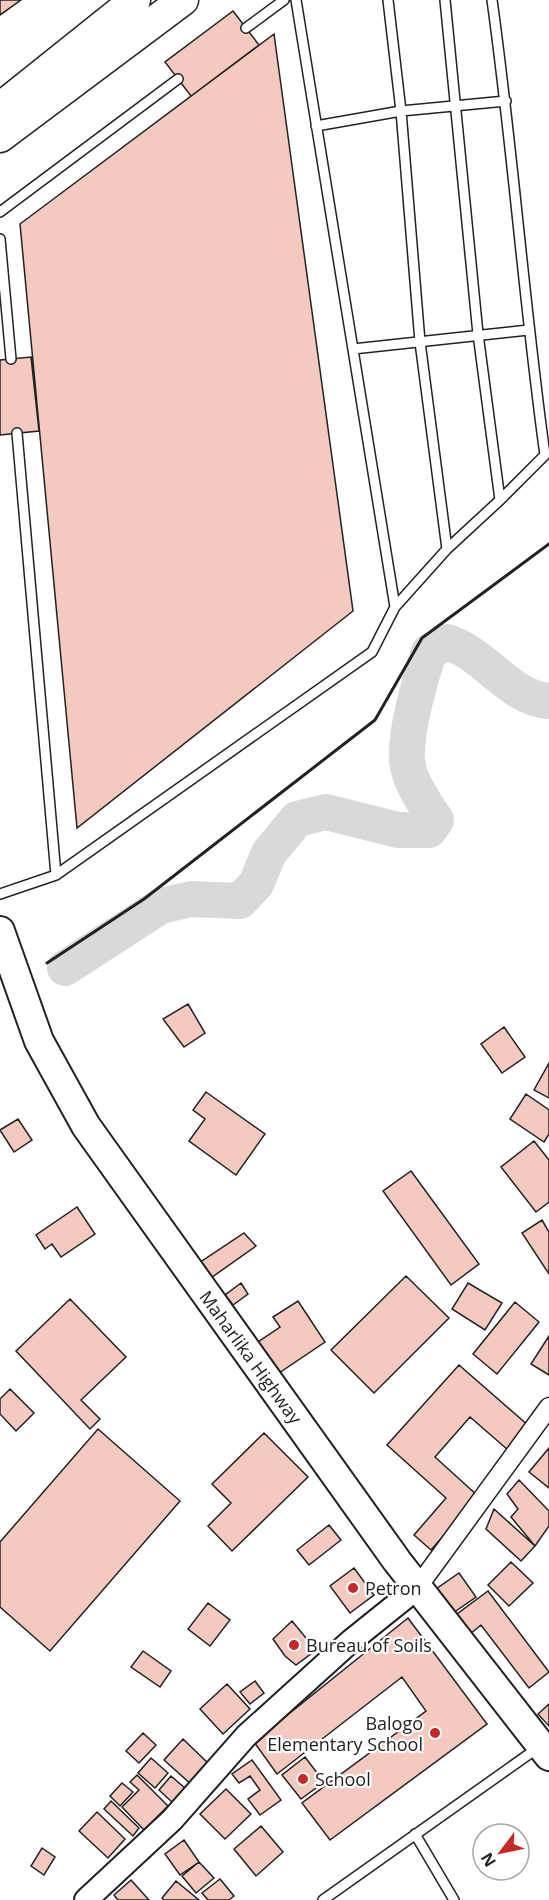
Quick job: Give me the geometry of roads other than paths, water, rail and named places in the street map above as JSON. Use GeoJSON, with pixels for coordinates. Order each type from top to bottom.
{"type":"FeatureCollection","features":[{"type":"Feature","properties":{"kind":"highway"},"geometry":{"type":"LineString","coordinates":[[0,108],[135,0]]}},
{"type":"Feature","properties":{"kind":"highway"},"geometry":{"type":"LineString","coordinates":[[0,137],[183,0]]}},
{"type":"Feature","properties":{"kind":"main road","name":"Maharlika Highway"},"geometry":{"type":"LineString","coordinates":[[0,931],[39,1041],[86,1126],[417,1588],[545,1751]]}},
{"type":"Feature","properties":{"kind":"street"},"geometry":{"type":"LineString","coordinates":[[86,1900],[172,1820],[246,1736],[351,1641],[417,1588],[549,1407]]}},
{"type":"Feature","properties":{"kind":"lane"},"geometry":{"type":"LineString","coordinates":[[246,28],[284,0]]}},
{"type":"Feature","properties":{"kind":"lane"},"geometry":{"type":"LineString","coordinates":[[296,0],[394,607]]}},
{"type":"Feature","properties":{"kind":"lane"},"geometry":{"type":"LineString","coordinates":[[388,0],[401,111],[420,342],[447,549]]}},
{"type":"Feature","properties":{"kind":"lane"},"geometry":{"type":"LineString","coordinates":[[445,0],[478,334],[500,500]]}},
{"type":"Feature","properties":{"kind":"lane"},"geometry":{"type":"LineString","coordinates":[[0,894],[56,875],[372,652],[394,607],[447,549],[545,455],[528,330],[506,101],[492,0]]}},
{"type":"Feature","properties":{"kind":"lane"},"geometry":{"type":"LineString","coordinates":[[0,212],[178,79]]}},
{"type":"Feature","properties":{"kind":"lane"},"geometry":{"type":"LineString","coordinates":[[316,126],[401,111],[506,101]]}},
{"type":"Feature","properties":{"kind":"lane"},"geometry":{"type":"LineString","coordinates":[[0,239],[10,359]]}},
{"type":"Feature","properties":{"kind":"lane"},"geometry":{"type":"LineString","coordinates":[[353,349],[528,330]]}},
{"type":"Feature","properties":{"kind":"lane"},"geometry":{"type":"LineString","coordinates":[[17,433],[56,875]]}},
{"type":"Feature","properties":{"kind":"lane"},"geometry":{"type":"LineString","coordinates":[[324,1900],[414,1834],[545,1751]]}},
{"type":"Feature","properties":{"kind":"lane"},"geometry":{"type":"LineString","coordinates":[[414,1834],[454,1900]]}},
{"type":"Feature","properties":{"kind":"waterway"},"geometry":{"type":"LineString","coordinates":[[65,968],[161,906],[191,899],[240,901],[256,884],[269,853],[297,819],[326,812],[398,830],[429,830],[436,820],[413,782],[408,765],[407,746],[414,704],[429,652],[447,642],[474,656],[522,692],[549,701]]}},
{"type":"Feature","properties":{"kind":"place","name":"Petron"},"geometry":{"type":"Point","coordinates":[353,1588]}},
{"type":"Feature","properties":{"kind":"place","name":"Bureau of Soils"},"geometry":{"type":"Point","coordinates":[294,1645]}},
{"type":"Feature","properties":{"kind":"place","name":"Balogo Elementary School"},"geometry":{"type":"Point","coordinates":[435,1733]}},
{"type":"Feature","properties":{"kind":"place","name":"School"},"geometry":{"type":"Point","coordinates":[303,1779]}}]}
